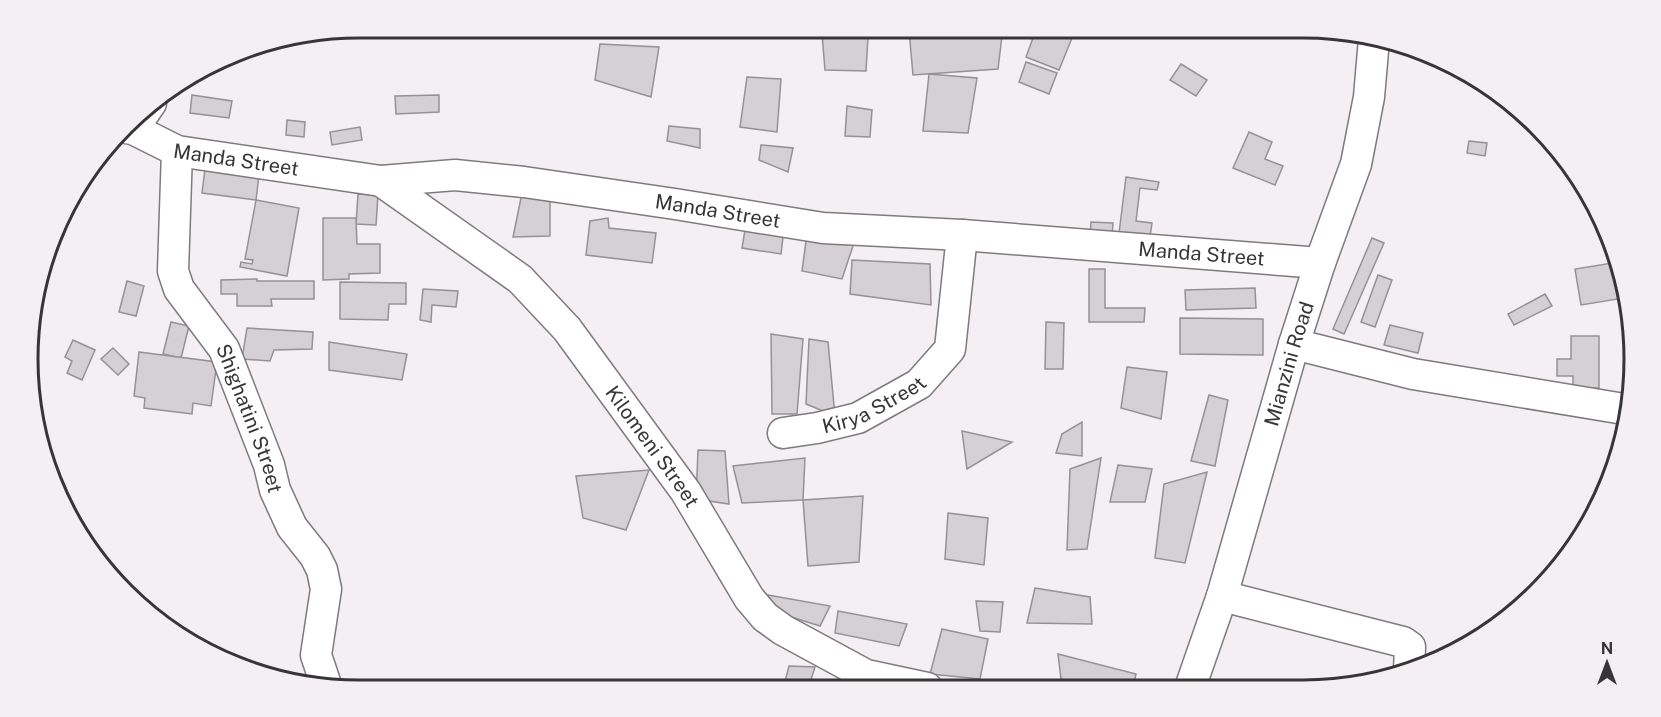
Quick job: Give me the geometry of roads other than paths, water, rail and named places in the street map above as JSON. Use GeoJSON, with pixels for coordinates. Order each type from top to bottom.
{"type":"FeatureCollection","features":[{"type":"Feature","properties":{"kind":"street","name":"Mianzini Road"},"geometry":{"type":"LineString","coordinates":[[1193,680],[1222,596],[1294,344],[1356,164],[1369,97],[1373,46]]}},
{"type":"Feature","properties":{"kind":"street","name":"Manda Street"},"geometry":{"type":"LineString","coordinates":[[134,130],[177,151],[381,181],[467,176],[652,200],[823,228],[963,235],[1320,263]]}},
{"type":"Feature","properties":{"kind":"street","name":"Shighatini Street"},"geometry":{"type":"LineString","coordinates":[[177,151],[172,271],[179,289],[224,349],[269,465],[274,490],[292,527],[315,556],[322,570],[326,589],[316,655],[324,678]]}},
{"type":"Feature","properties":{"kind":"street","name":"Kilomeni Street"},"geometry":{"type":"LineString","coordinates":[[381,181],[520,279],[567,329],[686,492],[749,598],[765,616],[783,630],[866,675],[889,680]]}},
{"type":"Feature","properties":{"kind":"street","name":"Kirya Street"},"geometry":{"type":"LineString","coordinates":[[783,433],[818,428],[858,418],[919,384],[950,348],[963,235]]}},
{"type":"Feature","properties":{"kind":"street"},"geometry":{"type":"LineString","coordinates":[[1294,344],[1413,374],[1619,408]]}},
{"type":"Feature","properties":{"kind":"street"},"geometry":{"type":"LineString","coordinates":[[1222,596],[1407,643],[1410,647],[1409,661]]}}]}
